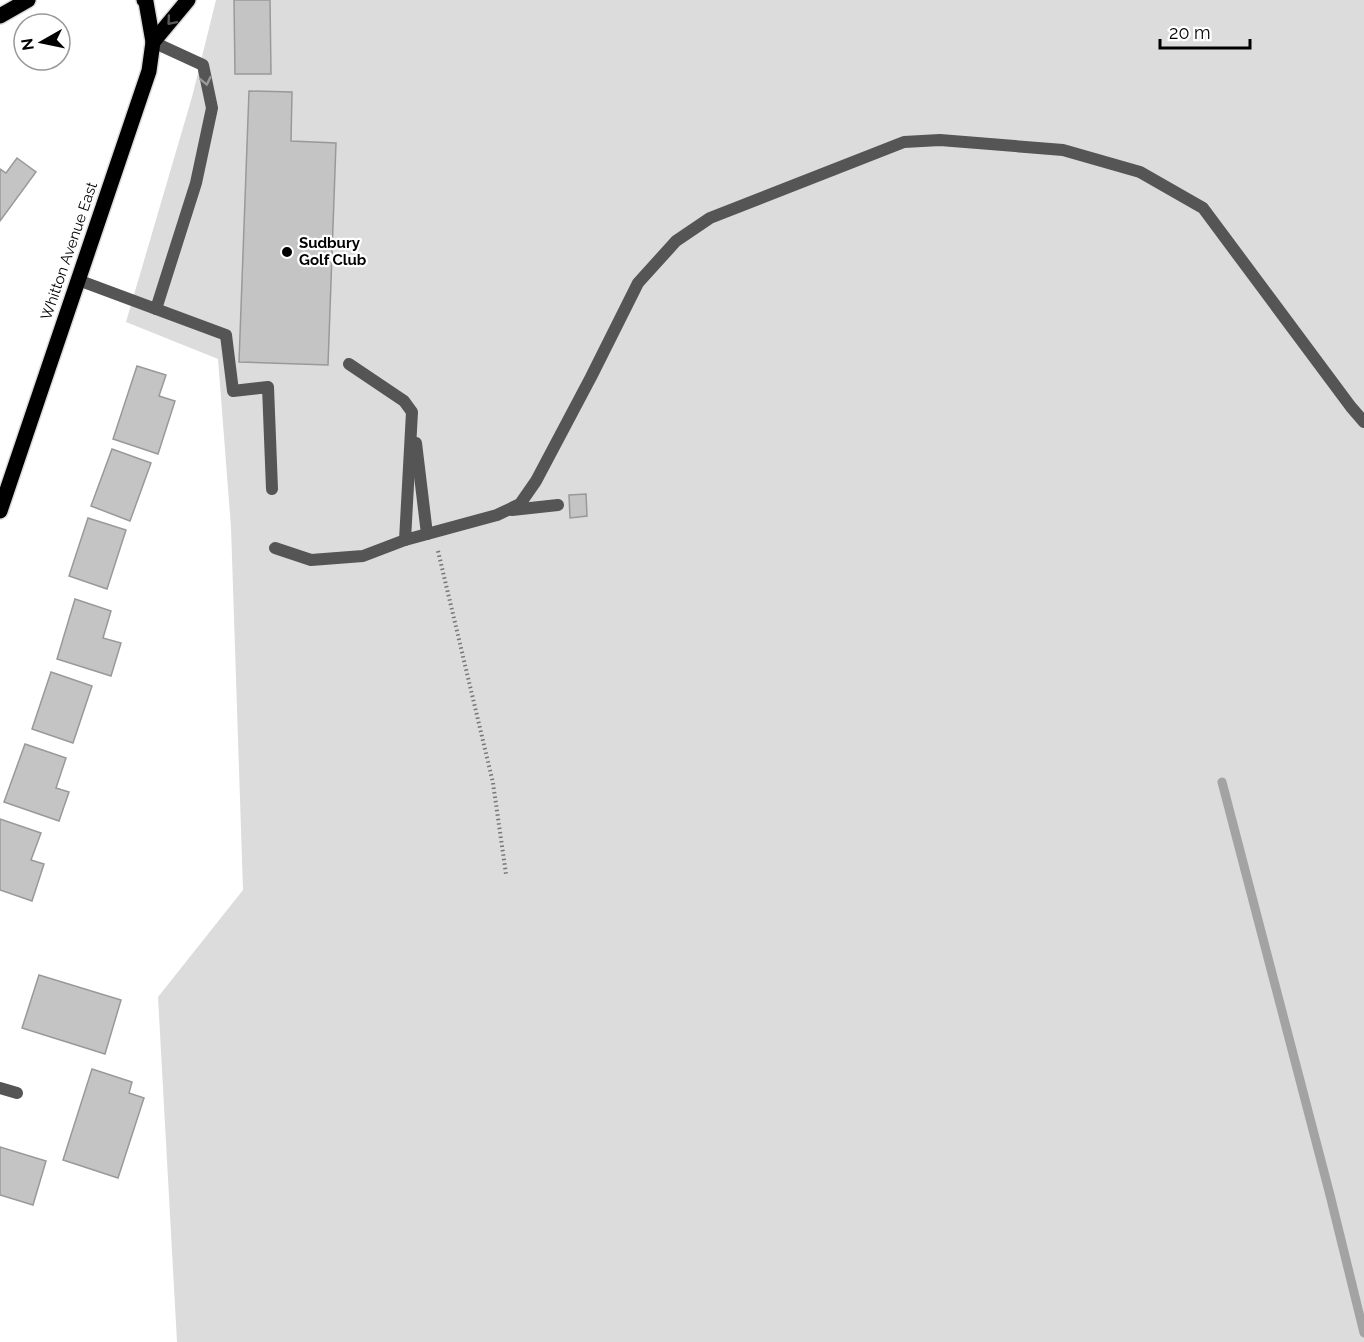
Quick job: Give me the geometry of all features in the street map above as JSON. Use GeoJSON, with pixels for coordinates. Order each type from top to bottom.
{"type":"FeatureCollection","features":[{"type":"Feature","properties":{"kind":"main road","name":"Whitton Avenue East"},"geometry":{"type":"LineString","coordinates":[[0,511],[149,71],[153,42],[144,0]]}},
{"type":"Feature","properties":{"kind":"main road"},"geometry":{"type":"LineString","coordinates":[[153,42],[188,0]]}},
{"type":"Feature","properties":{"kind":"main road"},"geometry":{"type":"LineString","coordinates":[[0,16],[21,2]]}},
{"type":"Feature","properties":{"kind":"street"},"geometry":{"type":"LineString","coordinates":[[153,42],[203,65],[212,108],[196,183],[156,309]]}},
{"type":"Feature","properties":{"kind":"street"},"geometry":{"type":"LineString","coordinates":[[275,548],[311,560],[363,556],[405,540],[497,515],[520,504],[536,481],[638,283],[676,241],[710,218],[904,142],[940,140],[1063,150],[1140,172],[1203,208],[1364,422]]}},
{"type":"Feature","properties":{"kind":"street"},"geometry":{"type":"LineString","coordinates":[[78,280],[226,334],[233,391],[268,387],[272,489]]}},
{"type":"Feature","properties":{"kind":"street"},"geometry":{"type":"LineString","coordinates":[[349,364],[404,401],[412,412],[427,534]]}},
{"type":"Feature","properties":{"kind":"street"},"geometry":{"type":"LineString","coordinates":[[405,540],[412,412]]}},
{"type":"Feature","properties":{"kind":"street"},"geometry":{"type":"LineString","coordinates":[[508,510],[558,506]]}},
{"type":"Feature","properties":{"kind":"street"},"geometry":{"type":"LineString","coordinates":[[0,1088],[17,1093]]}},
{"type":"Feature","properties":{"kind":"path"},"geometry":{"type":"LineString","coordinates":[[437,550],[493,783],[506,874]]}},
{"type":"Feature","properties":{"kind":"shaded area"},"geometry":{"type":"Polygon","coordinates":[[[216,0],[1364,0],[1364,1342],[177,1342],[158,997],[243,890],[231,527],[218,359],[126,322],[192,97],[216,0]]]}},
{"type":"Feature","properties":{"kind":"building"},"geometry":{"type":"Polygon","coordinates":[[[234,0],[270,0],[271,74],[235,74],[234,0]]]}},
{"type":"Feature","properties":{"kind":"building","name":"Sudbury Golf Club"},"geometry":{"type":"Polygon","coordinates":[[[249,91],[292,92],[291,141],[336,143],[328,365],[239,362],[249,91]]]}},
{"type":"Feature","properties":{"kind":"building"},"geometry":{"type":"Polygon","coordinates":[[[17,158],[36,172],[0,221],[0,169],[6,173],[17,158]]]}},
{"type":"Feature","properties":{"kind":"building"},"geometry":{"type":"Polygon","coordinates":[[[137,366],[166,375],[159,396],[175,401],[158,454],[113,439],[137,366]]]}},
{"type":"Feature","properties":{"kind":"building"},"geometry":{"type":"Polygon","coordinates":[[[112,449],[151,463],[130,521],[91,506],[112,449]]]}},
{"type":"Feature","properties":{"kind":"building"},"geometry":{"type":"Polygon","coordinates":[[[586,494],[587,516],[570,518],[569,495],[586,494]]]}},
{"type":"Feature","properties":{"kind":"building"},"geometry":{"type":"Polygon","coordinates":[[[88,518],[126,530],[107,589],[69,576],[88,518]]]}},
{"type":"Feature","properties":{"kind":"building"},"geometry":{"type":"Polygon","coordinates":[[[75,599],[111,611],[103,638],[121,643],[111,676],[57,659],[75,599]]]}},
{"type":"Feature","properties":{"kind":"building"},"geometry":{"type":"Polygon","coordinates":[[[51,672],[92,686],[73,743],[32,729],[51,672]]]}},
{"type":"Feature","properties":{"kind":"building"},"geometry":{"type":"Polygon","coordinates":[[[25,744],[66,758],[56,788],[69,792],[59,821],[4,802],[25,744]]]}},
{"type":"Feature","properties":{"kind":"building"},"geometry":{"type":"Polygon","coordinates":[[[0,819],[41,833],[31,860],[44,864],[32,901],[0,890],[0,819]]]}},
{"type":"Feature","properties":{"kind":"building"},"geometry":{"type":"Polygon","coordinates":[[[39,975],[121,1000],[105,1054],[22,1028],[39,975]]]}},
{"type":"Feature","properties":{"kind":"building"},"geometry":{"type":"Polygon","coordinates":[[[92,1069],[132,1082],[129,1093],[144,1098],[118,1178],[63,1160],[92,1069]]]}},
{"type":"Feature","properties":{"kind":"building"},"geometry":{"type":"Polygon","coordinates":[[[0,1147],[46,1161],[33,1205],[0,1195],[0,1147]]]}},
{"type":"Feature","properties":{"kind":"waterway"},"geometry":{"type":"LineString","coordinates":[[1222,782],[1364,1333]]}},
{"type":"Feature","properties":{"kind":"place","name":"Sudbury Golf Club"},"geometry":{"type":"Point","coordinates":[287,252]}}]}
